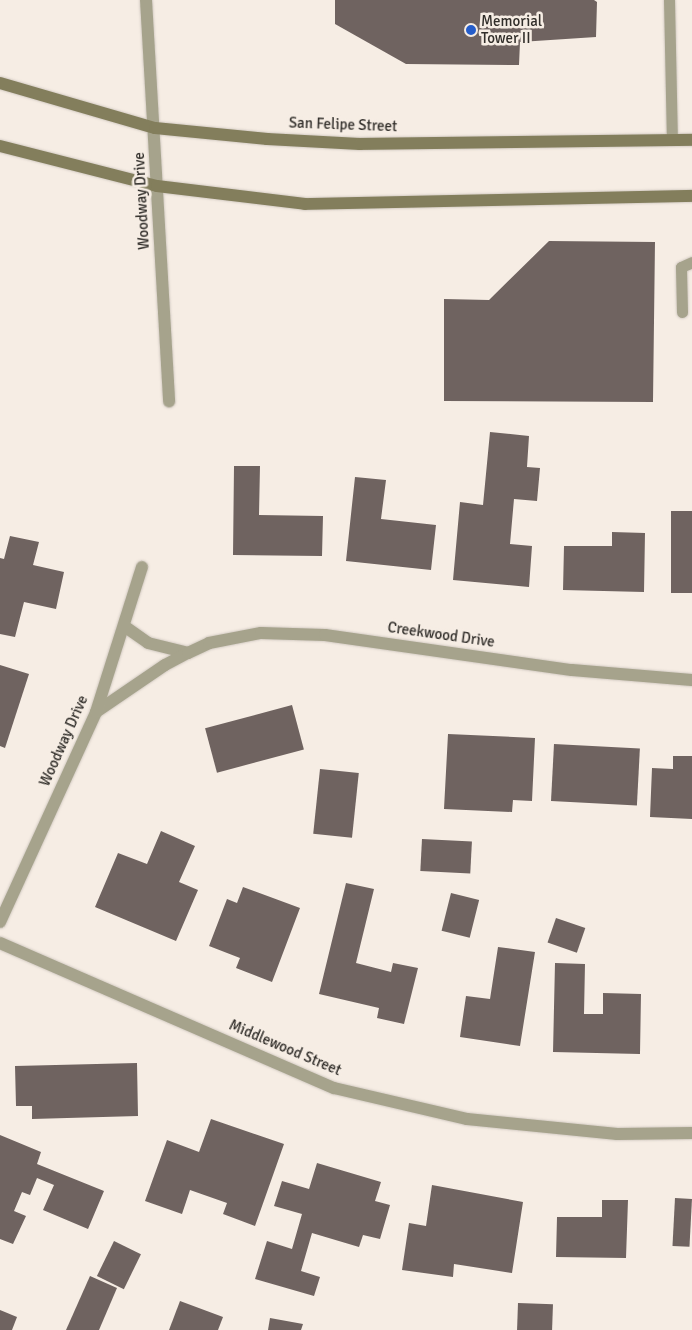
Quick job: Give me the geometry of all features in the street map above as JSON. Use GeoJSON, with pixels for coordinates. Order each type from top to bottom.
{"type":"FeatureCollection","features":[{"type":"Feature","properties":{"kind":"main road","name":"San Felipe Street"},"geometry":{"type":"LineString","coordinates":[[0,83],[155,128],[360,144],[692,140]]}},
{"type":"Feature","properties":{"kind":"main road"},"geometry":{"type":"LineString","coordinates":[[0,146],[157,186],[305,204],[692,196]]}},
{"type":"Feature","properties":{"kind":"street","name":"Woodway Drive"},"geometry":{"type":"LineString","coordinates":[[146,0],[155,128],[169,401]]}},
{"type":"Feature","properties":{"kind":"street","name":"Woodway Drive"},"geometry":{"type":"LineString","coordinates":[[0,922],[96,712],[142,567]]}},
{"type":"Feature","properties":{"kind":"street"},"geometry":{"type":"LineString","coordinates":[[124,626],[148,643],[188,653]]}},
{"type":"Feature","properties":{"kind":"street","name":"Creekwood Drive"},"geometry":{"type":"LineString","coordinates":[[96,712],[165,664],[208,643],[261,633],[325,635],[572,670],[692,680]]}},
{"type":"Feature","properties":{"kind":"street","name":"Middlewood Street"},"geometry":{"type":"LineString","coordinates":[[0,943],[334,1088],[467,1119],[617,1134],[692,1133]]}},
{"type":"Feature","properties":{"kind":"lane"},"geometry":{"type":"LineString","coordinates":[[669,0],[672,140]]}},
{"type":"Feature","properties":{"kind":"lane"},"geometry":{"type":"LineString","coordinates":[[682,312],[681,267],[692,262]]}},
{"type":"Feature","properties":{"kind":"building","name":"Memorial Tower II"},"geometry":{"type":"Polygon","coordinates":[[[335,0],[594,0],[597,2],[596,37],[520,42],[519,65],[406,64],[335,24],[335,0]]]}},
{"type":"Feature","properties":{"kind":"building"},"geometry":{"type":"Polygon","coordinates":[[[549,241],[655,242],[653,402],[444,401],[444,299],[489,300],[549,241]]]}},
{"type":"Feature","properties":{"kind":"building"},"geometry":{"type":"Polygon","coordinates":[[[490,432],[529,436],[527,467],[540,468],[537,501],[514,499],[510,544],[532,546],[529,587],[453,580],[460,502],[483,505],[490,432]]]}},
{"type":"Feature","properties":{"kind":"building"},"geometry":{"type":"Polygon","coordinates":[[[234,466],[260,466],[259,515],[323,516],[322,556],[233,555],[234,466]]]}},
{"type":"Feature","properties":{"kind":"building"},"geometry":{"type":"Polygon","coordinates":[[[355,477],[386,480],[381,519],[436,525],[431,570],[346,561],[355,477]]]}},
{"type":"Feature","properties":{"kind":"building"},"geometry":{"type":"Polygon","coordinates":[[[671,511],[692,511],[692,593],[671,593],[671,511]]]}},
{"type":"Feature","properties":{"kind":"building"},"geometry":{"type":"Polygon","coordinates":[[[612,532],[645,533],[644,592],[563,590],[564,546],[612,546],[612,532]]]}},
{"type":"Feature","properties":{"kind":"building"},"geometry":{"type":"Polygon","coordinates":[[[10,536],[39,542],[33,565],[64,572],[56,609],[24,602],[15,637],[0,634],[0,558],[4,559],[10,536]]]}},
{"type":"Feature","properties":{"kind":"building"},"geometry":{"type":"Polygon","coordinates":[[[0,665],[29,674],[5,748],[0,746],[0,665]]]}},
{"type":"Feature","properties":{"kind":"building"},"geometry":{"type":"Polygon","coordinates":[[[292,705],[304,749],[217,773],[205,728],[292,705]]]}},
{"type":"Feature","properties":{"kind":"building"},"geometry":{"type":"Polygon","coordinates":[[[448,734],[535,738],[532,801],[513,800],[512,812],[444,809],[448,734]]]}},
{"type":"Feature","properties":{"kind":"building"},"geometry":{"type":"Polygon","coordinates":[[[554,744],[640,749],[637,805],[551,801],[554,744]]]}},
{"type":"Feature","properties":{"kind":"building"},"geometry":{"type":"Polygon","coordinates":[[[673,756],[692,756],[692,819],[650,817],[652,768],[673,769],[673,756]]]}},
{"type":"Feature","properties":{"kind":"building"},"geometry":{"type":"Polygon","coordinates":[[[320,769],[359,773],[352,838],[313,834],[320,769]]]}},
{"type":"Feature","properties":{"kind":"building"},"geometry":{"type":"Polygon","coordinates":[[[161,831],[195,846],[179,882],[198,890],[176,941],[95,907],[118,853],[147,864],[161,831]]]}},
{"type":"Feature","properties":{"kind":"building"},"geometry":{"type":"Polygon","coordinates":[[[422,839],[472,842],[470,874],[420,871],[422,839]]]}},
{"type":"Feature","properties":{"kind":"building"},"geometry":{"type":"Polygon","coordinates":[[[346,883],[374,889],[356,963],[391,972],[393,963],[418,968],[404,1024],[377,1018],[379,1008],[319,994],[346,883]]]}},
{"type":"Feature","properties":{"kind":"building"},"geometry":{"type":"Polygon","coordinates":[[[243,887],[300,908],[272,982],[236,968],[240,958],[209,946],[227,899],[237,903],[243,887]]]}},
{"type":"Feature","properties":{"kind":"building"},"geometry":{"type":"Polygon","coordinates":[[[451,893],[479,900],[470,938],[442,931],[451,893]]]}},
{"type":"Feature","properties":{"kind":"building"},"geometry":{"type":"Polygon","coordinates":[[[556,918],[585,928],[577,953],[548,943],[556,918]]]}},
{"type":"Feature","properties":{"kind":"building"},"geometry":{"type":"Polygon","coordinates":[[[498,947],[535,952],[520,1046],[460,1037],[466,996],[490,999],[498,947]]]}},
{"type":"Feature","properties":{"kind":"building"},"geometry":{"type":"Polygon","coordinates":[[[555,963],[585,964],[584,1014],[603,1014],[603,993],[641,994],[640,1054],[553,1052],[555,963]]]}},
{"type":"Feature","properties":{"kind":"building"},"geometry":{"type":"Polygon","coordinates":[[[137,1063],[138,1116],[32,1119],[32,1106],[16,1106],[15,1066],[137,1063]]]}},
{"type":"Feature","properties":{"kind":"building"},"geometry":{"type":"Polygon","coordinates":[[[211,1119],[284,1144],[255,1226],[223,1214],[227,1203],[190,1190],[182,1214],[145,1201],[167,1140],[199,1152],[211,1119]]]}},
{"type":"Feature","properties":{"kind":"building"},"geometry":{"type":"Polygon","coordinates":[[[0,1135],[41,1152],[37,1164],[104,1191],[88,1229],[43,1210],[54,1185],[37,1178],[30,1195],[22,1192],[14,1211],[26,1216],[13,1244],[0,1239],[0,1135]]]}},
{"type":"Feature","properties":{"kind":"building"},"geometry":{"type":"Polygon","coordinates":[[[317,1163],[381,1182],[375,1201],[390,1205],[380,1239],[363,1235],[359,1247],[312,1233],[301,1271],[320,1277],[314,1296],[255,1279],[267,1241],[292,1249],[302,1214],[274,1206],[282,1181],[309,1189],[317,1163]]]}},
{"type":"Feature","properties":{"kind":"building"},"geometry":{"type":"Polygon","coordinates":[[[432,1185],[523,1202],[512,1273],[454,1264],[453,1277],[402,1270],[409,1223],[426,1226],[432,1185]]]}},
{"type":"Feature","properties":{"kind":"building"},"geometry":{"type":"Polygon","coordinates":[[[675,1198],[692,1199],[689,1247],[672,1246],[675,1198]]]}},
{"type":"Feature","properties":{"kind":"building"},"geometry":{"type":"Polygon","coordinates":[[[602,1200],[628,1200],[626,1258],[556,1257],[557,1217],[602,1217],[602,1200]]]}},
{"type":"Feature","properties":{"kind":"building"},"geometry":{"type":"Polygon","coordinates":[[[114,1241],[141,1254],[124,1289],[97,1276],[114,1241]]]}},
{"type":"Feature","properties":{"kind":"building"},"geometry":{"type":"Polygon","coordinates":[[[90,1276],[117,1288],[99,1330],[66,1330],[90,1276]]]}},
{"type":"Feature","properties":{"kind":"building"},"geometry":{"type":"Polygon","coordinates":[[[180,1301],[223,1317],[218,1330],[169,1330],[180,1301]]]}},
{"type":"Feature","properties":{"kind":"building"},"geometry":{"type":"Polygon","coordinates":[[[518,1303],[553,1304],[552,1330],[517,1330],[518,1303]]]}},
{"type":"Feature","properties":{"kind":"building"},"geometry":{"type":"Polygon","coordinates":[[[0,1310],[17,1317],[12,1330],[0,1330],[0,1310]]]}},
{"type":"Feature","properties":{"kind":"building"},"geometry":{"type":"Polygon","coordinates":[[[270,1318],[303,1324],[301,1330],[268,1330],[270,1318]]]}},
{"type":"Feature","properties":{"kind":"place","name":"Memorial Tower II"},"geometry":{"type":"Point","coordinates":[471,30]}}]}
